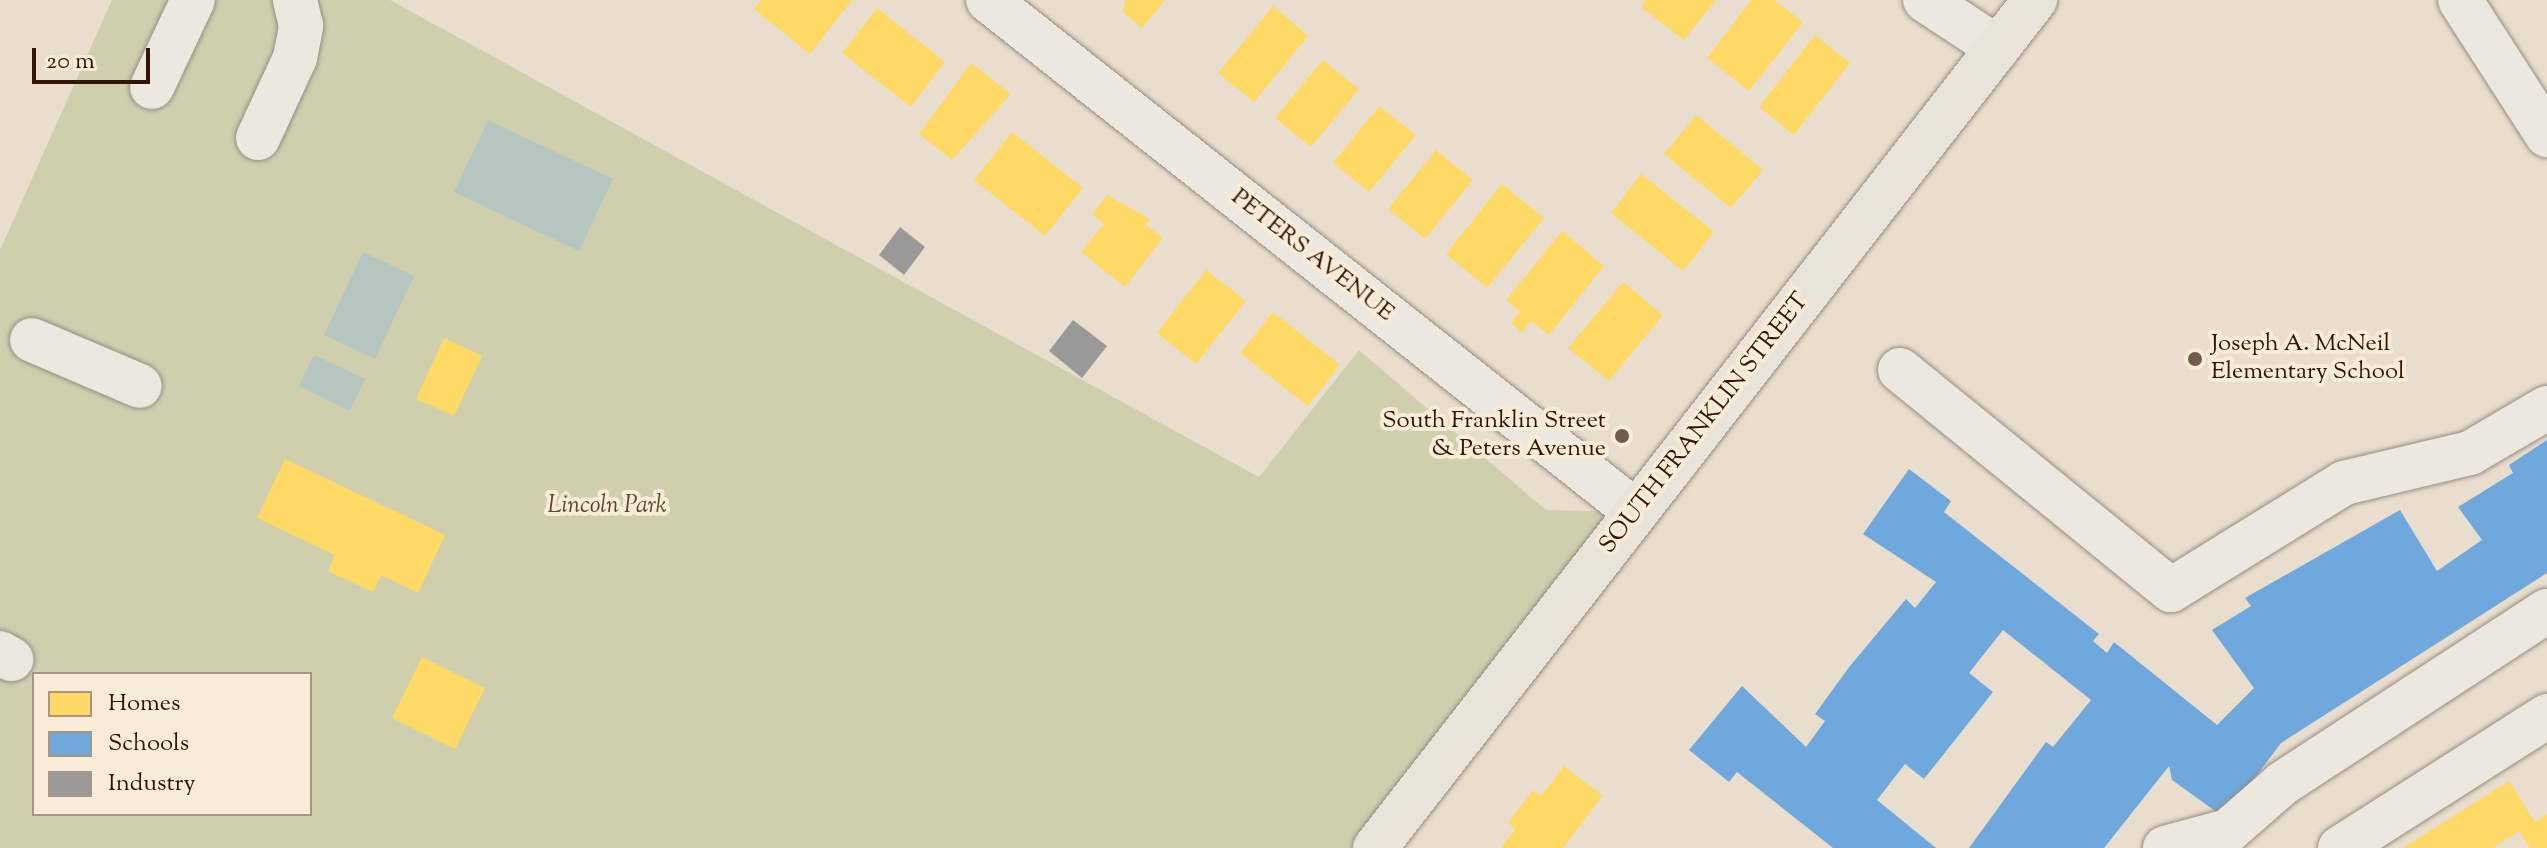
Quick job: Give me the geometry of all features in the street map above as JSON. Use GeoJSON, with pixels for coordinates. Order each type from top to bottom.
{"type":"FeatureCollection","features":[{"type":"Feature","properties":{"kind":"main road","name":"SOUTH FRANKLIN STREET"},"geometry":{"type":"LineString","coordinates":[[1375,848],[2035,0]]}},
{"type":"Feature","properties":{"kind":"street"},"geometry":{"type":"LineString","coordinates":[[152,87],[193,0]]}},
{"type":"Feature","properties":{"kind":"street"},"geometry":{"type":"LineString","coordinates":[[258,138],[295,58],[301,26],[295,0]]}},
{"type":"Feature","properties":{"kind":"street","name":"PETERS AVENUE"},"geometry":{"type":"LineString","coordinates":[[988,0],[1636,512]]}},
{"type":"Feature","properties":{"kind":"street"},"geometry":{"type":"LineString","coordinates":[[1925,0],[1998,48]]}},
{"type":"Feature","properties":{"kind":"street"},"geometry":{"type":"LineString","coordinates":[[2460,0],[2547,135]]}},
{"type":"Feature","properties":{"kind":"street"},"geometry":{"type":"LineString","coordinates":[[32,340],[140,386]]}},
{"type":"Feature","properties":{"kind":"street"},"geometry":{"type":"LineString","coordinates":[[1900,370],[2171,590],[2344,483],[2470,453],[2547,408]]}},
{"type":"Feature","properties":{"kind":"street"},"geometry":{"type":"LineString","coordinates":[[2165,848],[2228,831],[2283,783],[2547,611]]}},
{"type":"Feature","properties":{"kind":"street"},"geometry":{"type":"LineString","coordinates":[[2340,848],[2547,716]]}},
{"type":"Feature","properties":{"kind":"green space","name":"Lincoln Park"},"geometry":{"type":"Polygon","coordinates":[[[112,0],[390,0],[1259,477],[1359,350],[1546,510],[1636,512],[1375,848],[0,848],[0,250],[112,0]]]}},
{"type":"Feature","properties":{"kind":"shaded area"},"geometry":{"type":"Polygon","coordinates":[[[488,120],[613,179],[579,251],[454,192],[488,120]]]}},
{"type":"Feature","properties":{"kind":"shaded area"},"geometry":{"type":"Polygon","coordinates":[[[363,252],[414,276],[375,359],[324,335],[363,252]]]}},
{"type":"Feature","properties":{"kind":"shaded area"},"geometry":{"type":"Polygon","coordinates":[[[314,355],[365,379],[350,411],[299,386],[314,355]]]}},
{"type":"Feature","properties":{"kind":"building: Homes"},"geometry":{"type":"Polygon","coordinates":[[[761,0],[852,0],[810,54],[754,9],[761,0]]]}},
{"type":"Feature","properties":{"kind":"building: Homes"},"geometry":{"type":"Polygon","coordinates":[[[1125,0],[1165,0],[1142,28],[1123,12],[1125,0]]]}},
{"type":"Feature","properties":{"kind":"building: Homes"},"geometry":{"type":"Polygon","coordinates":[[[1646,0],[1716,0],[1684,40],[1641,7],[1646,0]]]}},
{"type":"Feature","properties":{"kind":"building: Homes"},"geometry":{"type":"Polygon","coordinates":[[[1751,0],[1774,0],[1803,22],[1749,91],[1707,58],[1751,0]]]}},
{"type":"Feature","properties":{"kind":"building: Homes"},"geometry":{"type":"Polygon","coordinates":[[[1273,6],[1308,36],[1254,102],[1218,73],[1273,6]]]}},
{"type":"Feature","properties":{"kind":"building: Homes"},"geometry":{"type":"Polygon","coordinates":[[[877,8],[945,62],[911,107],[842,53],[877,8]]]}},
{"type":"Feature","properties":{"kind":"building: Homes"},"geometry":{"type":"Polygon","coordinates":[[[1815,35],[1850,63],[1794,135],[1759,107],[1815,35]]]}},
{"type":"Feature","properties":{"kind":"building: Homes"},"geometry":{"type":"Polygon","coordinates":[[[1323,60],[1359,89],[1311,147],[1275,118],[1323,60]]]}},
{"type":"Feature","properties":{"kind":"building: Homes"},"geometry":{"type":"Polygon","coordinates":[[[971,63],[1011,94],[952,160],[919,134],[971,63]]]}},
{"type":"Feature","properties":{"kind":"building: Homes"},"geometry":{"type":"Polygon","coordinates":[[[1379,106],[1416,135],[1369,192],[1333,163],[1379,106]]]}},
{"type":"Feature","properties":{"kind":"building: Homes"},"geometry":{"type":"Polygon","coordinates":[[[1696,115],[1763,170],[1731,208],[1664,154],[1696,115]]]}},
{"type":"Feature","properties":{"kind":"building: Homes"},"geometry":{"type":"Polygon","coordinates":[[[1012,132],[1083,188],[1045,236],[974,180],[1012,132]]]}},
{"type":"Feature","properties":{"kind":"building: Homes"},"geometry":{"type":"Polygon","coordinates":[[[1436,150],[1473,180],[1425,239],[1388,209],[1436,150]]]}},
{"type":"Feature","properties":{"kind":"building: Homes"},"geometry":{"type":"Polygon","coordinates":[[[1641,174],[1714,232],[1683,271],[1611,213],[1641,174]]]}},
{"type":"Feature","properties":{"kind":"building: Homes"},"geometry":{"type":"Polygon","coordinates":[[[1502,184],[1544,218],[1487,288],[1446,254],[1502,184]]]}},
{"type":"Feature","properties":{"kind":"building: Homes"},"geometry":{"type":"Polygon","coordinates":[[[1107,195],[1150,219],[1145,224],[1163,238],[1125,287],[1081,252],[1104,224],[1092,214],[1107,195]]]}},
{"type":"Feature","properties":{"kind":"building: Homes"},"geometry":{"type":"Polygon","coordinates":[[[1562,231],[1604,266],[1549,335],[1531,321],[1522,333],[1511,323],[1520,312],[1506,300],[1562,231]]]}},
{"type":"Feature","properties":{"kind":"building: Homes"},"geometry":{"type":"Polygon","coordinates":[[[1206,270],[1246,301],[1196,364],[1157,333],[1206,270]]]}},
{"type":"Feature","properties":{"kind":"building: Homes"},"geometry":{"type":"Polygon","coordinates":[[[1623,282],[1663,315],[1609,381],[1568,348],[1623,282]]]}},
{"type":"Feature","properties":{"kind":"building: Homes"},"geometry":{"type":"Polygon","coordinates":[[[1273,312],[1340,365],[1308,406],[1240,353],[1273,312]]]}},
{"type":"Feature","properties":{"kind":"building: Homes"},"geometry":{"type":"Polygon","coordinates":[[[444,338],[482,356],[454,416],[416,399],[444,338]]]}},
{"type":"Feature","properties":{"kind":"building: Homes"},"geometry":{"type":"Polygon","coordinates":[[[285,459],[445,535],[418,593],[381,575],[373,592],[328,571],[335,555],[257,518],[285,459]]]}},
{"type":"Feature","properties":{"kind":"building: Homes"},"geometry":{"type":"Polygon","coordinates":[[[422,657],[485,688],[455,749],[392,718],[422,657]]]}},
{"type":"Feature","properties":{"kind":"building: Homes"},"geometry":{"type":"Polygon","coordinates":[[[1564,766],[1603,796],[1563,848],[1501,848],[1515,829],[1508,823],[1533,790],[1541,796],[1564,766]]]}},
{"type":"Feature","properties":{"kind":"building: Homes"},"geometry":{"type":"Polygon","coordinates":[[[2509,781],[2535,822],[2547,815],[2547,848],[2530,848],[2519,831],[2493,848],[2403,848],[2509,781]]]}},
{"type":"Feature","properties":{"kind":"building: Schools"},"geometry":{"type":"Polygon","coordinates":[[[2547,440],[2547,573],[2281,743],[2225,818],[2172,780],[2169,766],[2104,848],[1969,848],[2046,742],[2053,747],[2091,700],[2003,630],[1969,673],[1993,692],[1924,779],[1905,764],[1877,800],[1936,848],[1833,848],[1737,772],[1729,782],[1689,750],[1742,686],[1806,747],[1825,721],[1815,714],[1850,666],[1906,599],[1915,608],[1936,582],[1863,534],[1909,469],[1951,501],[1944,512],[2099,634],[2093,641],[2107,653],[2114,642],[2217,725],[2254,688],[2212,630],[2251,606],[2245,598],[2400,510],[2437,571],[2482,540],[2458,507],[2513,473],[2509,465],[2547,440]]]}},
{"type":"Feature","properties":{"kind":"building: Industry"},"geometry":{"type":"Polygon","coordinates":[[[900,227],[925,247],[904,275],[879,255],[900,227]]]}},
{"type":"Feature","properties":{"kind":"building: Industry"},"geometry":{"type":"Polygon","coordinates":[[[1073,320],[1107,346],[1082,378],[1049,351],[1073,320]]]}},
{"type":"Feature","properties":{"kind":"place","name":"Joseph A. McNeil Elementary School"},"geometry":{"type":"Point","coordinates":[2195,359]}},
{"type":"Feature","properties":{"kind":"place","name":"South Franklin Street & Peters Avenue"},"geometry":{"type":"Point","coordinates":[1622,436]}}]}
